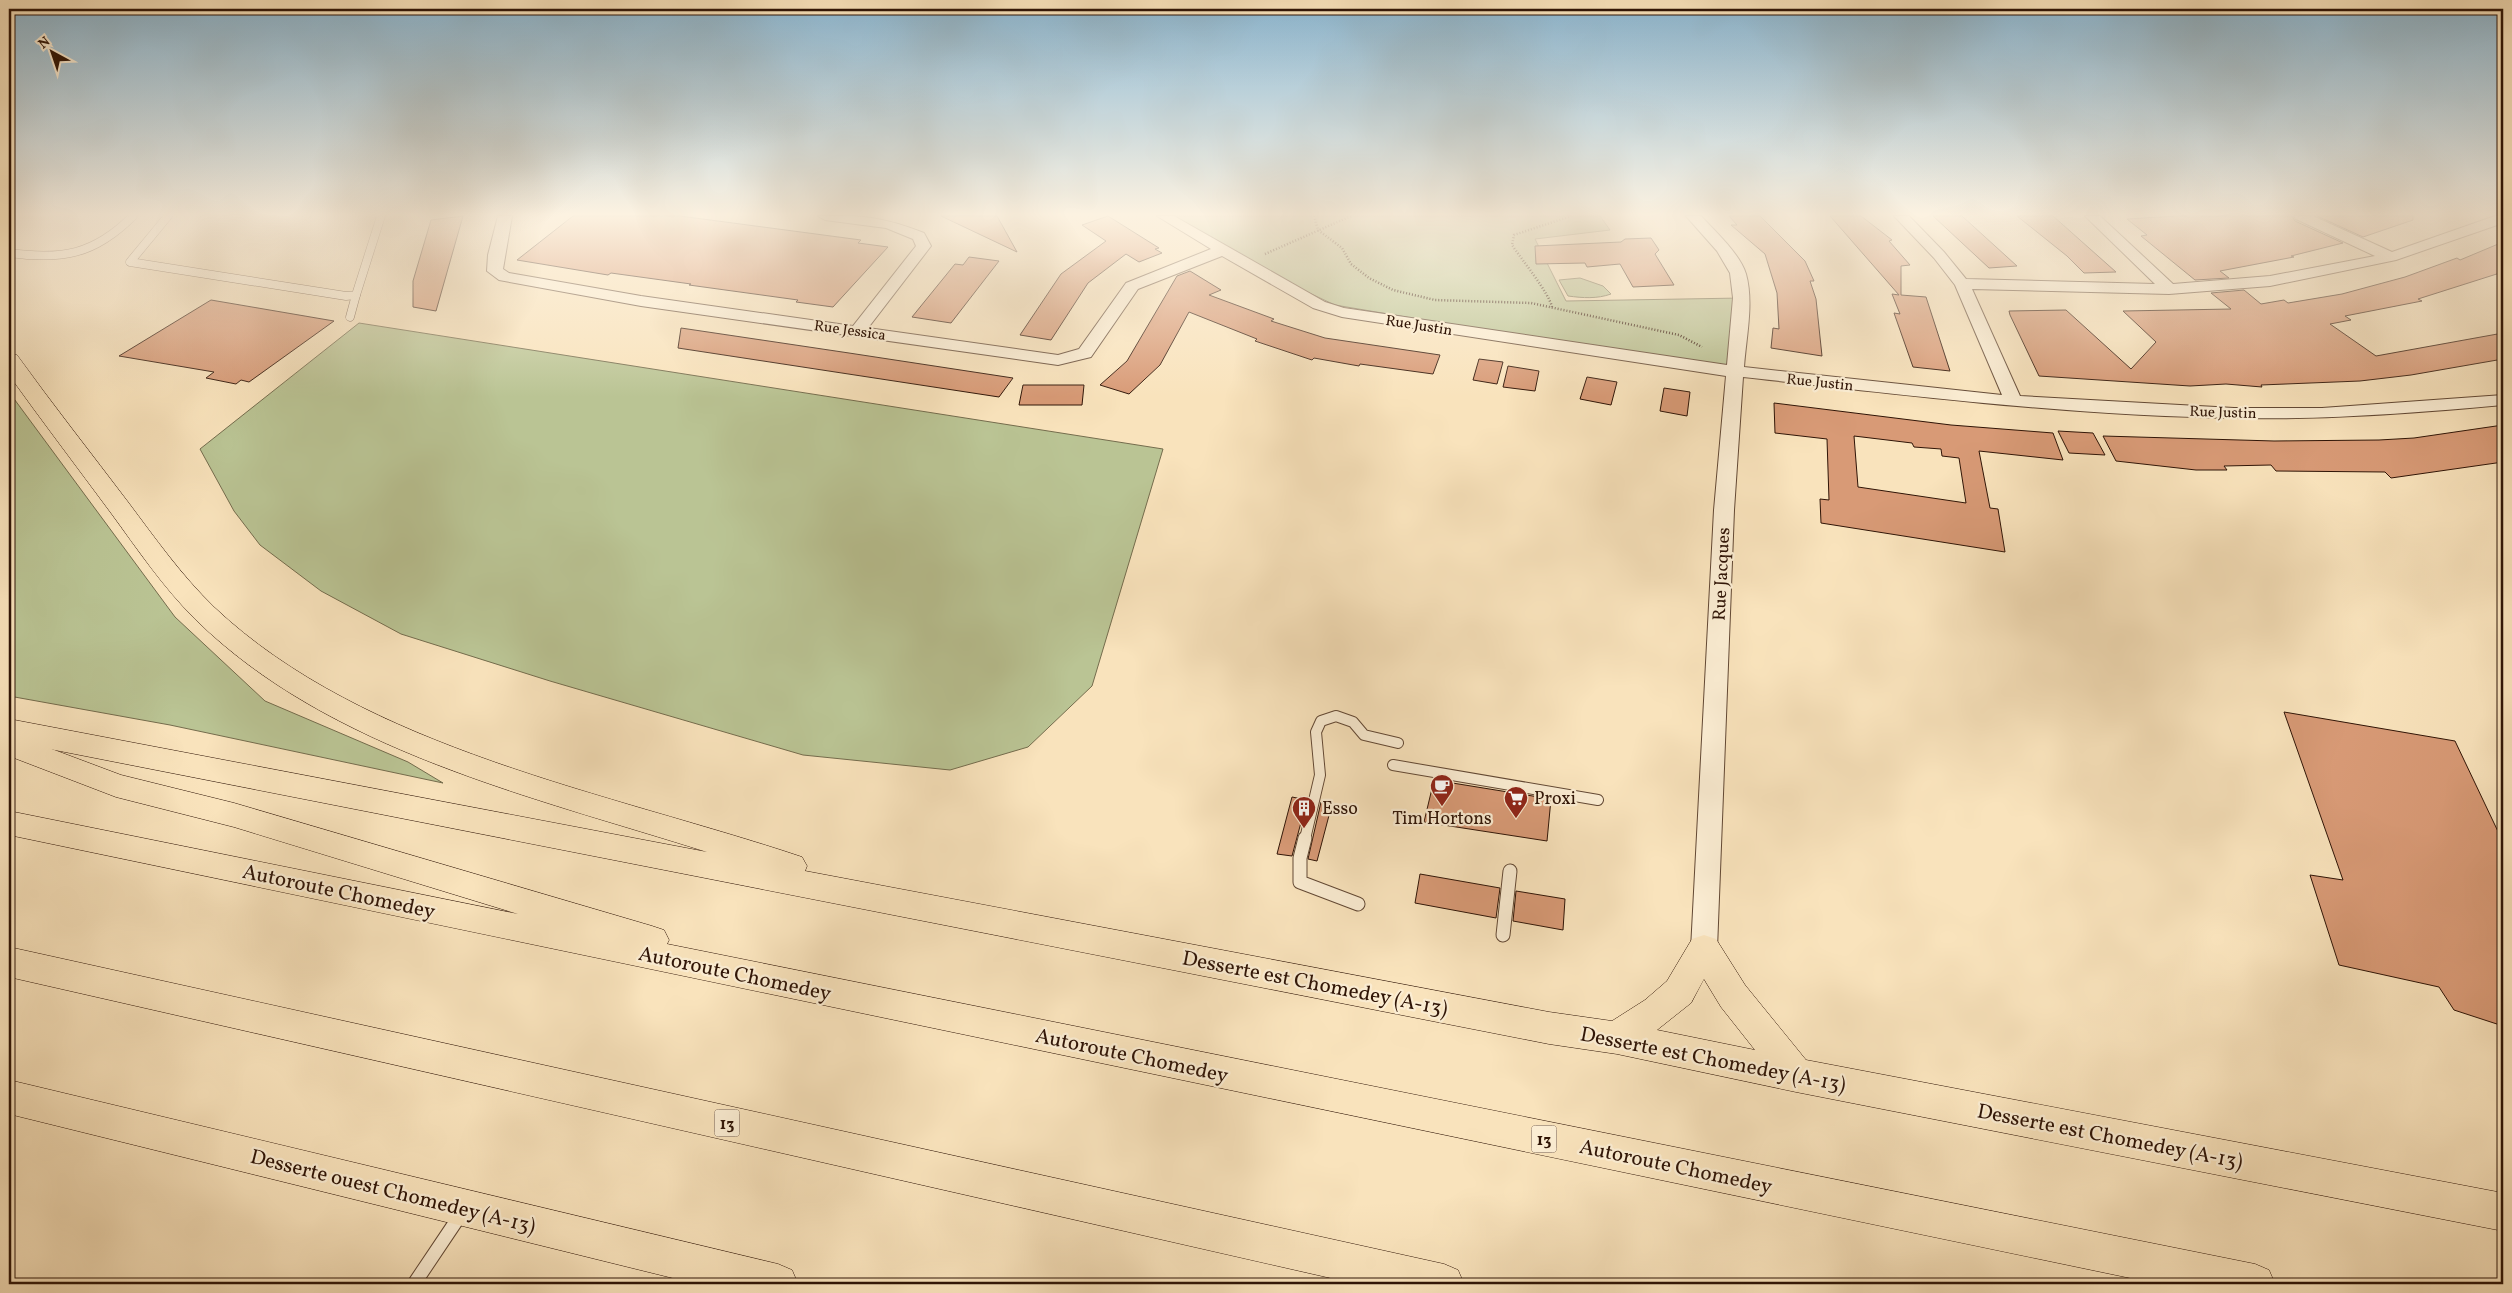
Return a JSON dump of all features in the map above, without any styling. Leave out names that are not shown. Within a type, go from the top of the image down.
[{"type":"main road","points":[[9,360],[153,555],[185,592],[219,626],[271,667],[301,686],[349,713],[398,736],[476,767],[922,906]]},
{"type":"main road","points":[[9,730],[922,906]]},
{"type":"main road","points":[[9,744],[116,785],[234,815],[833,994]]},
{"type":"main road","name":"Autoroute Chomedey","points":[[9,823],[833,994],[2256,1284]]},
{"type":"main road","name":"Desserte est Chomedey (A-13)","points":[[922,906],[1539,1026],[1617,1038],[1796,1075],[2503,1212]]},
{"type":"main road","points":[[1617,1038],[1657,1011],[1679,992],[1704,949],[1733,996],[1796,1075]]},
{"type":"main road","name":"13","points":[[9,962],[1444,1284]]},
{"type":"main road","name":"Desserte ouest Chomedey (A-13)","points":[[9,1097],[778,1284]]},
{"type":"street","name":"Rue Jessica","points":[[503,276],[641,302],[858,330],[1058,360],[1085,353],[1132,286],[1156,276]]},
{"type":"street","points":[[858,330],[900,276]]},
{"type":"street","name":"Rue Justin","points":[[1269,276],[1319,304],[1342,312],[1735,373],[2014,401],[2234,414],[2293,413],[2503,400]]},
{"type":"street","name":"Rue Jacques","points":[[1704,949],[1724,510],[1741,298],[1738,276]]},
{"type":"street","points":[[1956,276],[1962,284],[2014,401]]},
{"type":"street","points":[[2156,276],[2169,289]]},
{"type":"street","points":[[1962,284],[2169,289],[2270,281],[2293,276]]},
{"type":"lane","points":[[219,276],[340,296],[356,295]]},
{"type":"lane","points":[[350,317],[362,276]]},
{"type":"lane","points":[[1358,904],[1300,882],[1300,858],[1320,775],[1316,732],[1321,721],[1336,716],[1353,722],[1364,735],[1398,743]]},
{"type":"lane","points":[[1393,765],[1598,800]]},
{"type":"lane","points":[[1503,935],[1510,871]]},
{"type":"lane","points":[[414,1284],[464,1209]]},
{"type":"path","points":[[1367,276],[1393,290],[1435,300],[1531,303],[1552,307],[1679,335],[1705,350]]},
{"type":"path","points":[[1532,276],[1550,297],[1552,307]]},
{"type":"green space","points":[[1274,276],[1554,276],[1566,301],[1741,298],[1741,374],[1335,305]]},
{"type":"green space","points":[[1580,278],[1603,286],[1611,294],[1590,298],[1568,296],[1559,280]]},
{"type":"green space","points":[[359,323],[1163,449],[1092,686],[1028,747],[950,770],[803,755],[550,681],[401,634],[321,591],[260,545],[234,511],[200,449]]},
{"type":"green space","points":[[9,392],[175,617],[265,701],[408,762],[443,783],[170,725],[9,696]]},
{"type":"building","points":[[414,276],[446,276],[436,311],[413,307]]},
{"type":"building","points":[[635,276],[861,276],[833,307],[796,302],[798,300],[689,285],[691,284]]},
{"type":"building","points":[[945,276],[987,276],[951,323],[912,317]]},
{"type":"building","points":[[1059,276],[1097,276],[1088,283],[1051,340],[1020,335]]},
{"type":"building","points":[[1177,276],[1199,276],[1221,290],[1209,295],[1274,319],[1271,321],[1325,338],[1440,355],[1433,374],[1360,364],[1359,366],[1314,358],[1312,360],[1255,341],[1257,339],[1189,312],[1160,365],[1129,394],[1100,385],[1127,361]]},
{"type":"building","points":[[1627,276],[1669,276],[1674,285],[1633,287]]},
{"type":"building","points":[[1772,276],[1812,276],[1814,281],[1810,281],[1816,299],[1822,356],[1771,348],[1773,328],[1779,329],[1777,293]]},
{"type":"building","points":[[1883,276],[1901,276],[1901,295],[1926,297],[1950,371],[1913,367],[1894,313],[1900,314],[1892,294],[1899,295]]},
{"type":"building","points":[[2191,276],[2227,276],[2229,278],[2195,280]]},
{"type":"building","points":[[2489,276],[2418,299],[2422,301],[2345,316],[2351,320],[2330,324],[2376,356],[2503,333],[2503,359],[2411,375],[2360,381],[2261,385],[2262,387],[2226,384],[2190,386],[2039,376],[2009,311],[2066,310],[2131,369],[2156,342],[2123,311],[2231,309],[2211,293],[2244,290],[2261,304],[2284,300],[2288,303],[2342,294],[2405,277]]},
{"type":"building","points":[[211,300],[334,321],[249,382],[241,380],[236,384],[206,378],[214,372],[119,356]]},
{"type":"building","points":[[681,328],[1013,378],[999,397],[678,348]]},
{"type":"building","points":[[1479,359],[1503,362],[1497,384],[1473,380]]},
{"type":"building","points":[[1508,366],[1539,371],[1535,391],[1503,387]]},
{"type":"building","points":[[1587,377],[1617,382],[1611,405],[1580,399]]},
{"type":"building","points":[[1023,385],[1084,385],[1082,405],[1019,405]]},
{"type":"building","points":[[1664,388],[1690,392],[1687,416],[1660,411]]},
{"type":"building","points":[[1774,403],[1951,425],[2053,433],[2063,460],[1979,451],[1990,508],[1998,509],[2005,552],[1821,523],[1820,499],[1829,500],[1827,439],[1775,433]],"holes":[[[1854,436],[1912,443],[1914,447],[1941,449],[1942,456],[1959,458],[1966,503],[1858,487]]]},
{"type":"building","points":[[2503,425],[2503,462],[2391,478],[2385,472],[2276,471],[2271,465],[2224,466],[2227,470],[2196,470],[2116,461],[2103,436],[2274,441],[2379,440],[2414,438]]},
{"type":"building","points":[[2058,431],[2093,433],[2105,455],[2069,453]]},
{"type":"building","points":[[2284,712],[2455,741],[2503,842],[2503,1026],[2454,1010],[2439,987],[2339,965],[2310,875],[2343,880]]},
{"type":"building","points":[[1434,780],[1551,799],[1547,841],[1424,822]]},
{"type":"building","points":[[1292,797],[1307,800],[1292,856],[1277,854]]},
{"type":"building","points":[[1321,802],[1332,804],[1317,861],[1308,859]]},
{"type":"building","points":[[1420,874],[1500,888],[1496,918],[1415,903]]},
{"type":"building","points":[[1516,891],[1565,899],[1563,930],[1513,921]]},
{"type":"place","name":"Tim Hortons","points":[[1442,807]]},
{"type":"place","name":"Proxi","points":[[1516,819]]},
{"type":"place","name":"Esso","points":[[1304,829]]}]
